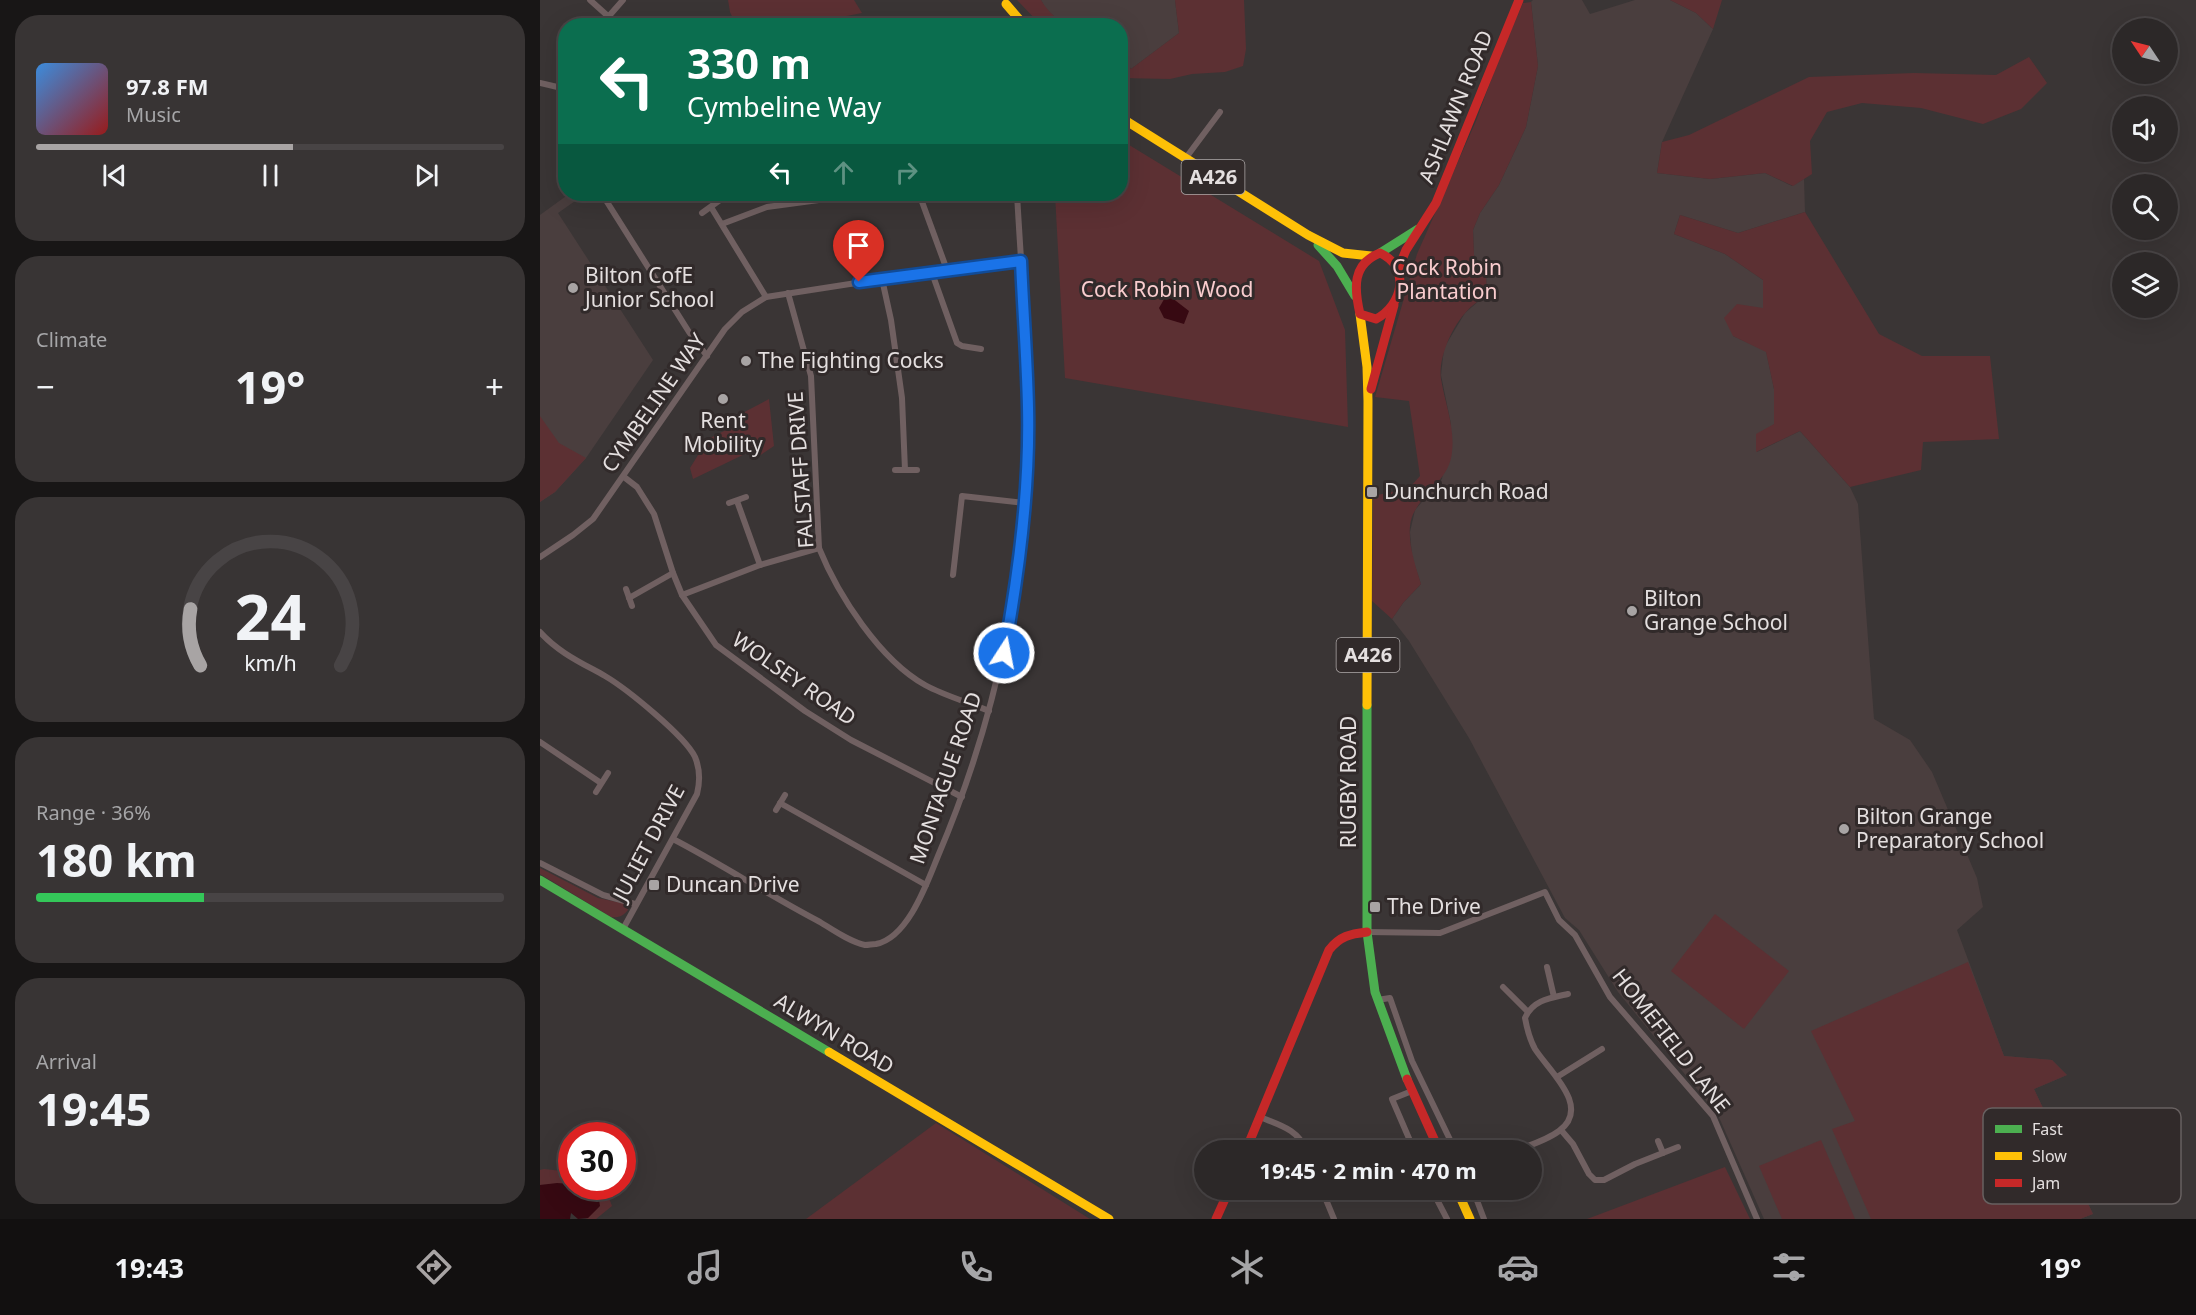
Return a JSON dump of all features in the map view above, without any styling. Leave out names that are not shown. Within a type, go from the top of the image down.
[{"type":"main road","name":"ASHLAWN ROAD","points":[[1399,267],[1404,253],[1430,217],[1519,0]]},
{"type":"main road","points":[[1005,2],[1012,18]]},
{"type":"main road","points":[[1005,2],[1018,18]]},
{"type":"main road","name":"A426","points":[[1128,123],[1308,235],[1343,253],[1375,255]]},
{"type":"main road","name":"ASHLAWN ROAD","points":[[1375,255],[1423,225]]},
{"type":"main road","name":"A426","points":[[1308,235],[1332,258],[1349,284],[1356,300]]},
{"type":"main road","points":[[1368,401],[1394,305],[1401,277],[1399,267],[1390,257],[1375,255],[1363,263],[1356,279],[1356,300],[1360,314],[1376,319],[1388,314],[1394,305]]},
{"type":"main road","name":"A426","points":[[1360,314],[1367,367],[1368,401]]},
{"type":"main road","name":"RUGBY ROAD","points":[[1368,401],[1366,424],[1366,932],[1377,1000],[1412,1091],[1434,1140]]},
{"type":"main road","name":"ALWYN ROAD","points":[[540,880],[1108,1219]]},
{"type":"main road","points":[[1250,1140],[1329,950],[1337,937],[1349,933],[1366,932]]},
{"type":"main road","points":[[1216,1219],[1225,1200]]},
{"type":"main road","points":[[1464,1200],[1470,1219]]},
{"type":"street","points":[[590,0],[609,16],[623,0]]},
{"type":"street","points":[[540,83],[558,87]]},
{"type":"street","points":[[1185,159],[1220,112]]},
{"type":"street","points":[[606,201],[689,333],[707,356]]},
{"type":"street","points":[[702,213],[719,201]]},
{"type":"street","points":[[722,224],[767,207],[811,201]]},
{"type":"street","points":[[922,201],[947,270]]},
{"type":"street","name":"MONTAGUE ROAD","points":[[673,839],[782,902],[866,945],[887,940],[897,933],[926,885],[962,797],[989,711],[1004,653],[1013,602],[1025,502],[1028,409],[1017,201]]},
{"type":"street","points":[[711,207],[766,297]]},
{"type":"street","name":"CYMBELINE WAY","points":[[540,557],[592,519],[624,477],[725,329],[742,312],[766,297],[1021,261]]},
{"type":"street","points":[[932,273],[957,343],[981,349]]},
{"type":"street","points":[[882,279],[891,320],[902,398],[905,470]]},
{"type":"street","name":"FALSTAFF DRIVE","points":[[788,293],[811,376],[819,548],[846,604],[896,663],[923,684],[989,711]]},
{"type":"street","points":[[895,470],[917,470]]},
{"type":"street","name":"WOLSEY ROAD","points":[[624,477],[637,487],[654,514],[682,595],[716,645],[805,711],[851,740],[962,797]]},
{"type":"street","points":[[953,575],[962,496],[1025,502]]},
{"type":"street","points":[[729,503],[746,497]]},
{"type":"street","points":[[737,501],[760,565]]},
{"type":"street","points":[[682,595],[760,565],[819,548]]},
{"type":"street","points":[[629,598],[673,573]]},
{"type":"street","points":[[626,589],[632,606]]},
{"type":"street","name":"JULIET DRIVE","points":[[540,632],[559,650],[623,687],[687,746],[695,758],[700,782],[697,794],[623,929]]},
{"type":"street","points":[[540,742],[601,783]]},
{"type":"street","points":[[596,792],[608,773]]},
{"type":"street","points":[[784,795],[778,807],[926,885]]},
{"type":"street","points":[[540,863],[603,895],[635,904]]},
{"type":"street","name":"HOMEFIELD LANE","points":[[1366,932],[1440,933],[1545,892],[1559,920],[1575,935],[1610,997],[1713,1116],[1757,1219]]},
{"type":"street","points":[[1547,968],[1554,997]]},
{"type":"street","points":[[1503,987],[1528,1012]]},
{"type":"street","points":[[1539,1140],[1561,1130],[1570,1116],[1571,1101],[1557,1077],[1534,1048],[1525,1018],[1533,1005],[1568,994]]},
{"type":"street","points":[[1377,1000],[1390,998],[1412,1061],[1450,1140]]},
{"type":"street","points":[[1557,1077],[1602,1049]]},
{"type":"street","points":[[1410,1140],[1391,1096],[1412,1091]]},
{"type":"street","points":[[1260,1117],[1292,1131],[1301,1140]]},
{"type":"street","points":[[1561,1130],[1573,1144],[1589,1174],[1595,1180],[1604,1180],[1678,1147]]},
{"type":"street","points":[[1658,1141],[1663,1153]]},
{"type":"street","points":[[1326,1200],[1334,1219]]},
{"type":"street","points":[[1437,1200],[1447,1219]]},
{"type":"street","points":[[1477,1200],[1484,1219]]},
{"type":"shaded area","points":[[1041,0],[1175,0],[1179,33],[1131,69],[1128,65],[1128,18],[1056,18],[1045,8]]},
{"type":"shaded area","name":"Bilton Grange School","points":[[1533,0],[1582,0],[1590,14],[1635,0],[1670,0],[1696,13],[1713,29],[1662,142],[1657,173],[1710,179],[1765,173],[1792,186],[1804,179],[1805,212],[1738,233],[1680,215],[1674,234],[1725,254],[1763,280],[1763,308],[1733,336],[1766,351],[1774,389],[1774,424],[1757,452],[1800,431],[1850,487],[1858,504],[1874,719],[1910,740],[1932,772],[1977,878],[1983,907],[1957,930],[2004,1056],[2052,1060],[2067,1075],[2034,1089],[2043,1108],[1983,1108],[1983,1204],[2088,1204],[2093,1214],[2080,1219],[1764,1219],[1718,1115],[1618,992],[1579,930],[1565,918],[1469,738],[1409,641],[1392,619],[1421,584],[1412,557],[1410,532],[1415,510],[1442,479],[1451,424],[1441,375],[1444,348],[1465,313],[1487,294],[1486,276],[1474,255],[1473,230],[1480,213],[1499,185],[1526,127],[1538,66],[1531,2]]},
{"type":"shaded area","name":"Bilton CofE Junior School","points":[[559,201],[575,201],[558,213],[653,360],[586,458],[555,492],[540,502],[540,215]]},
{"type":"shaded area","points":[[1167,294],[1189,311],[1184,324],[1164,318],[1159,308]]},
{"type":"shaded area","points":[[558,1183],[558,1200],[599,1200],[600,1206],[588,1218],[578,1219],[571,1213],[570,1219],[540,1219],[540,1185]]},
{"type":"green space","points":[[728,0],[854,0],[862,13],[837,18],[733,18]]},
{"type":"green space","points":[[1017,0],[1041,0],[1047,9],[1058,18],[1034,18]]},
{"type":"green space","points":[[1175,0],[1244,0],[1246,49],[1243,66],[1225,72],[1192,74],[1170,79],[1128,78],[1128,65],[1131,69],[1179,33]]},
{"type":"green space","points":[[1670,0],[1722,0],[1713,29],[1696,13]]},
{"type":"green space","name":"Cock Robin Plantation","points":[[1531,2],[1538,66],[1526,127],[1499,185],[1480,213],[1473,230],[1474,255],[1486,276],[1487,294],[1461,318],[1451,334],[1444,353],[1441,379],[1452,433],[1452,452],[1443,476],[1421,502],[1412,517],[1411,546],[1421,584],[1392,619],[1372,601],[1373,496],[1409,488],[1420,476],[1409,401],[1375,397],[1417,254],[1476,121],[1501,53],[1523,3]]},
{"type":"green space","points":[[2029,57],[2047,83],[2021,109],[1983,124],[1921,108],[1862,103],[1827,112],[1810,141],[1812,174],[1793,186],[1765,173],[1710,179],[1657,173],[1662,142],[1689,135],[1809,77],[1914,73],[1996,75]]},
{"type":"green space","name":"Cock Robin Wood","points":[[1128,144],[1319,261],[1345,330],[1348,427],[1065,378],[1055,201],[1128,201]]},
{"type":"green space","points":[[1805,212],[1879,334],[1922,356],[1990,356],[1999,439],[1923,442],[1921,470],[1850,487],[1800,431],[1756,452],[1756,434],[1774,424],[1774,389],[1766,352],[1733,336],[1724,318],[1737,304],[1763,308],[1763,280],[1725,254],[1674,234],[1680,215],[1738,233]]},
{"type":"green space","points":[[769,399],[774,446],[759,456],[749,452],[693,479],[690,468],[708,439],[732,427],[733,418]]},
{"type":"green space","points":[[540,416],[559,443],[586,458],[555,492],[540,502]]},
{"type":"green space","points":[[540,868],[598,898],[627,904],[628,910],[621,916],[611,917],[540,874]]},
{"type":"green space","points":[[1715,914],[1789,971],[1744,1029],[1671,971]]},
{"type":"green space","points":[[1968,962],[2004,1056],[2052,1060],[2067,1075],[2034,1089],[2043,1108],[1983,1108],[1983,1204],[2088,1204],[2093,1214],[2080,1219],[1871,1219],[1832,1129],[1855,1121],[1811,1031]]},
{"type":"green space","points":[[936,1123],[1090,1219],[806,1219]]},
{"type":"green space","points":[[1821,1140],[1855,1219],[1782,1219],[1759,1166]]},
{"type":"green space","points":[[1725,1167],[1750,1219],[1587,1219]]},
{"type":"green space","points":[[540,1170],[558,1171],[558,1184],[540,1185]]},
{"type":"green space","points":[[596,1200],[610,1200],[612,1206],[596,1219],[585,1219],[588,1218]]},
{"type":"traffic: fast","points":[[1380,253],[1418,229]]},
{"type":"traffic: fast","points":[[1318,245],[1337,266],[1355,296]]},
{"type":"traffic: fast","points":[[1367,705],[1367,932],[1375,992],[1407,1079]]},
{"type":"traffic: fast","points":[[540,880],[829,1052]]},
{"type":"traffic: slow","points":[[1006,4],[1018,18]]},
{"type":"traffic: slow","points":[[1128,122],[1308,235],[1343,253],[1371,256]]},
{"type":"traffic: slow","points":[[1360,314],[1367,367],[1368,401],[1367,705]]},
{"type":"traffic: slow","points":[[829,1052],[1109,1219]]},
{"type":"traffic: slow","points":[[1461,1200],[1470,1219]]},
{"type":"traffic: jam","points":[[1399,267],[1406,250],[1436,203],[1519,0]]},
{"type":"traffic: jam","points":[[1380,253],[1390,259],[1396,267],[1400,286],[1392,305],[1376,319],[1360,314],[1356,286],[1364,264],[1380,253]]},
{"type":"traffic: jam","points":[[1371,389],[1394,305]]},
{"type":"traffic: jam","points":[[1250,1140],[1329,950],[1346,936],[1367,932]]},
{"type":"traffic: jam","points":[[1407,1079],[1434,1140]]},
{"type":"traffic: jam","points":[[1216,1219],[1225,1200]]},
{"type":"place","name":"Bilton CofE Junior School","points":[[573,288]]},
{"type":"place","name":"The Fighting Cocks","points":[[746,361]]},
{"type":"place","name":"Rent Mobility","points":[[723,399]]},
{"type":"place","name":"Dunchurch Road","points":[[1372,492]]},
{"type":"place","name":"Bilton Grange School","points":[[1632,611]]},
{"type":"place","name":"Bilton Grange Preparatory School","points":[[1844,829]]},
{"type":"place","name":"Duncan Drive","points":[[654,885]]},
{"type":"place","name":"The Drive","points":[[1375,907]]},
{"type":"route","points":[[859,282],[1021,261],[1028,409],[1025,502],[1013,602],[1004,653]]}]
